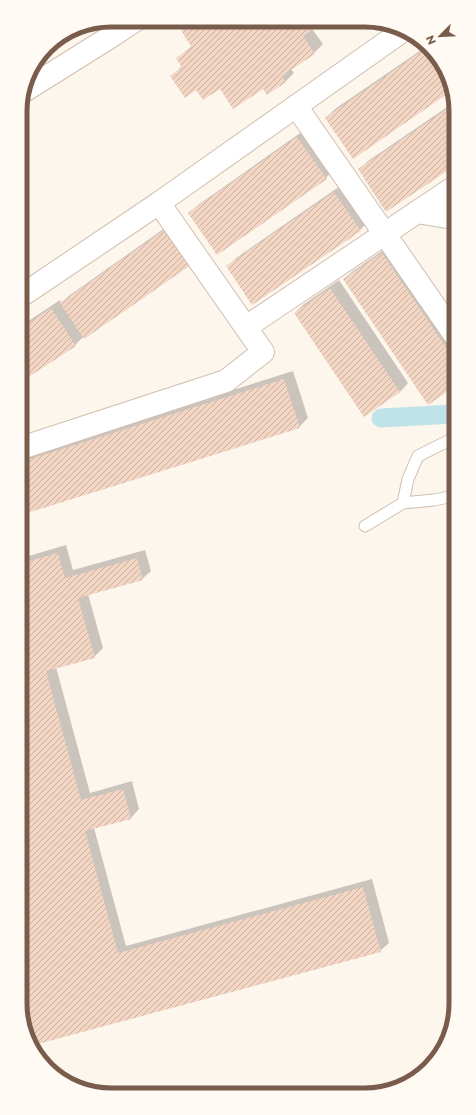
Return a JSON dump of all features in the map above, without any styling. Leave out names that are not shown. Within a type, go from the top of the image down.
[{"type":"street","points":[[31,86],[103,31],[115,27]]},
{"type":"street","points":[[27,292],[159,203],[398,34]]},
{"type":"street","points":[[296,106],[449,327]]},
{"type":"street","points":[[246,327],[449,191]]},
{"type":"street","points":[[27,446],[226,381],[263,352],[159,203]]},
{"type":"street","points":[[417,212],[449,217]]},
{"type":"lane","points":[[403,503],[408,479],[418,456],[449,440]]},
{"type":"lane","points":[[365,526],[403,503],[449,497]]},
{"type":"building","points":[[186,27],[316,27],[303,36],[315,54],[282,76],[286,82],[267,95],[263,89],[233,109],[220,89],[203,100],[196,90],[185,98],[170,76],[182,68],[176,58],[192,48],[181,30]]},
{"type":"building","points":[[420,52],[420,56],[428,56],[438,69],[443,79],[447,94],[353,159],[325,118]]},
{"type":"building","points":[[449,108],[449,170],[386,212],[358,169]]},
{"type":"building","points":[[297,137],[327,179],[217,255],[188,213]]},
{"type":"building","points":[[334,192],[361,231],[252,305],[226,266]]},
{"type":"building","points":[[166,229],[191,265],[84,339],[60,303]]},
{"type":"building","points":[[382,253],[449,352],[449,390],[428,405],[343,279]]},
{"type":"building","points":[[330,288],[400,392],[364,417],[294,313]]},
{"type":"building","points":[[51,308],[76,346],[27,378],[27,324]]},
{"type":"building","points":[[284,379],[300,428],[27,513],[27,460]]},
{"type":"building","points":[[58,553],[65,578],[137,558],[143,580],[78,598],[95,658],[46,671],[81,800],[123,789],[131,819],[85,831],[118,953],[363,887],[381,952],[37,1044],[30,1025],[27,1004],[27,562]]},
{"type":"waterway","points":[[381,418],[449,414]]}]
